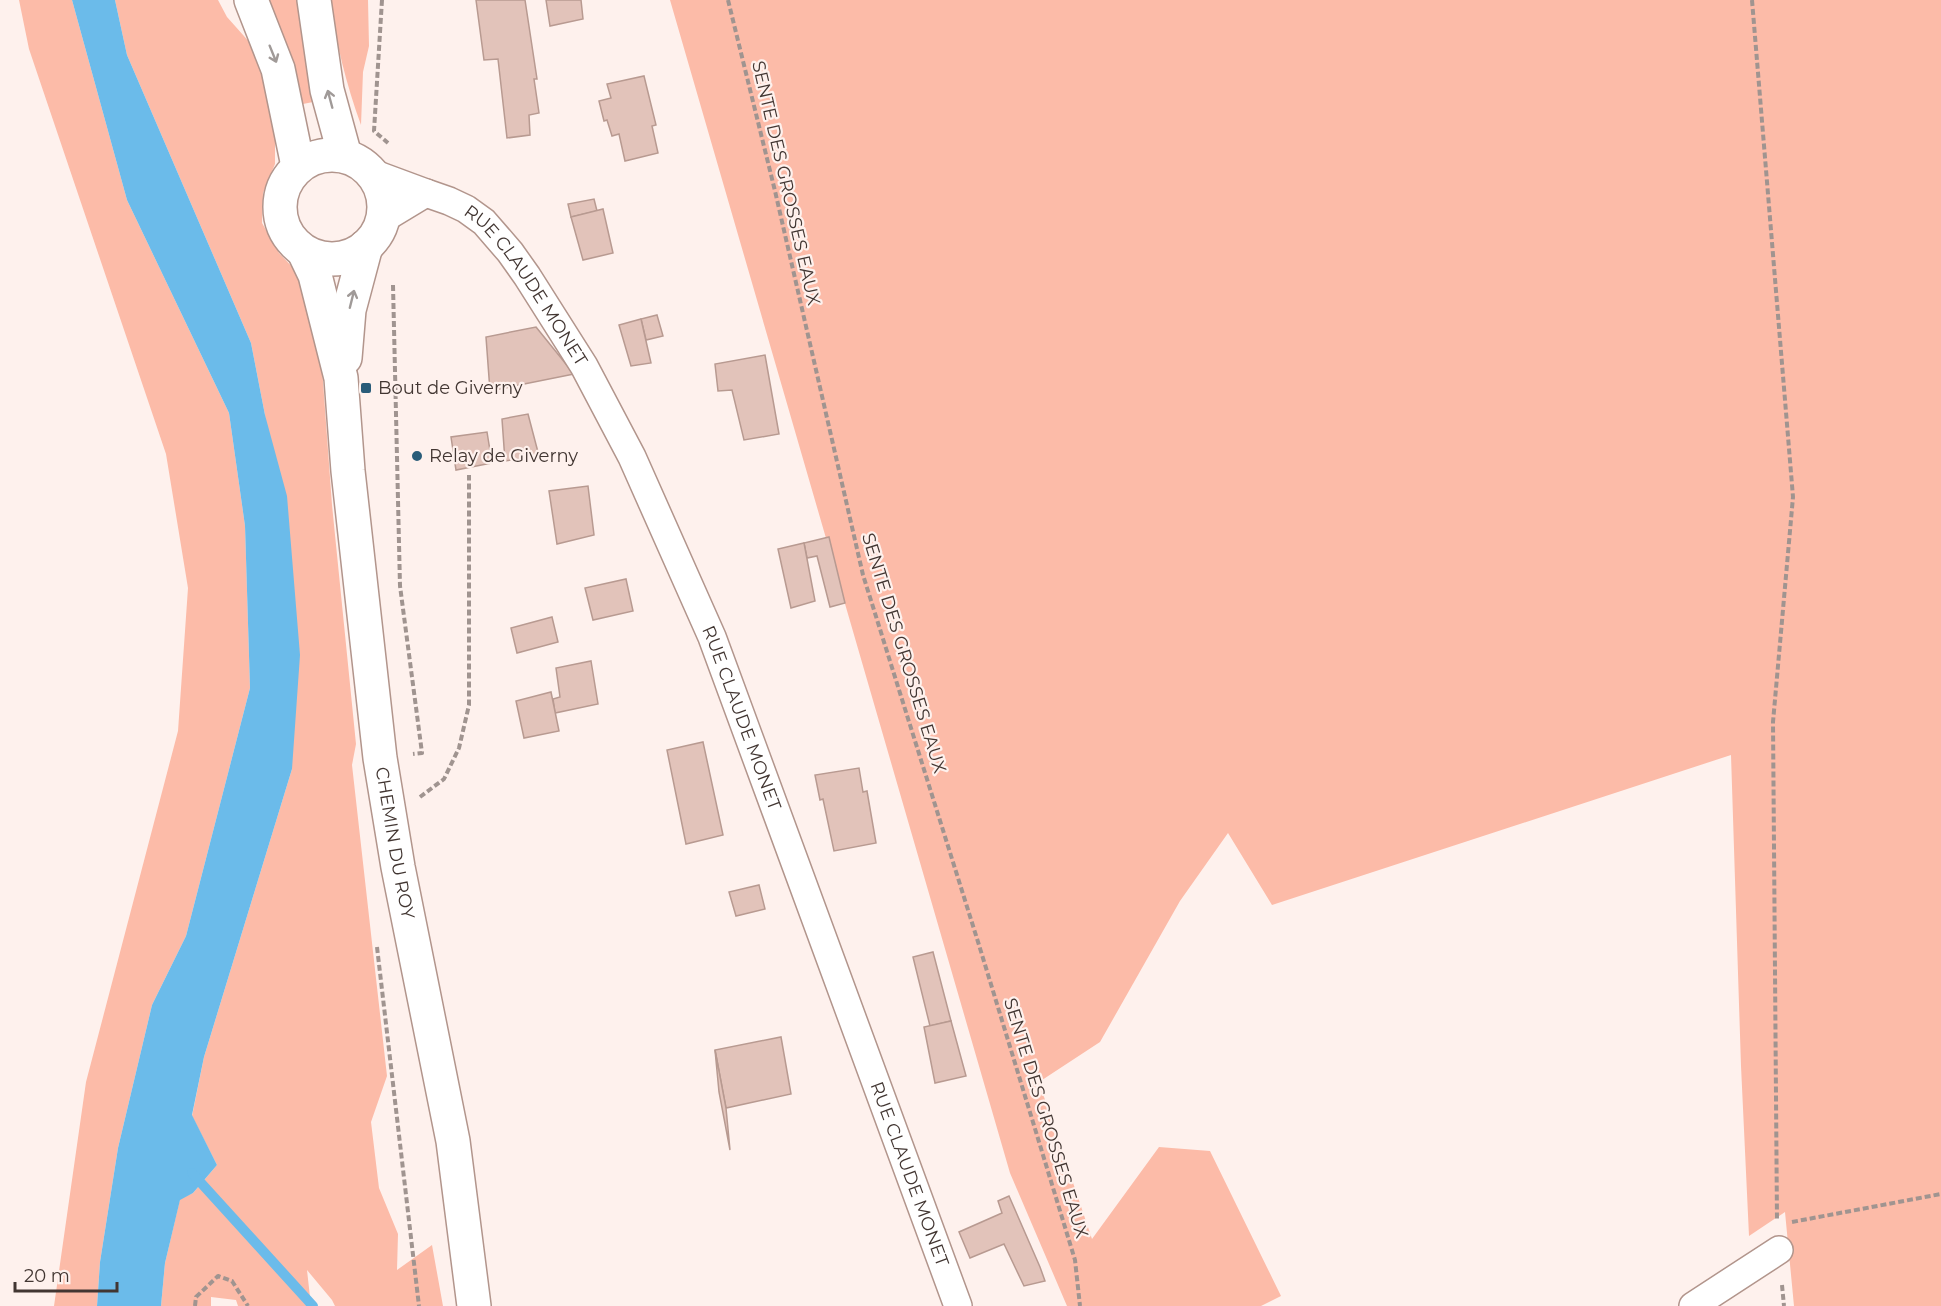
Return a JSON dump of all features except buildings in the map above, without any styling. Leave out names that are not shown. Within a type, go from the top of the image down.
[{"type":"main road","points":[[250,0],[278,69],[298,166]]},
{"type":"main road","points":[[314,0],[327,90],[345,156]]},
{"type":"main road","points":[[328,154],[345,156],[360,163],[372,173],[380,187],[384,203],[382,219],[376,234],[366,246],[352,255],[336,259],[304,252],[291,241],[283,226],[279,210],[280,194],[287,178],[298,166],[313,158],[328,154]]},
{"type":"main road","name":"CHEMIN DU ROY","points":[[341,378],[346,352],[349,310],[366,246]]},
{"type":"main road","name":"CHEMIN DU ROY","points":[[304,252],[315,275],[341,378],[348,471],[380,758],[453,1141],[474,1306]]},
{"type":"street","name":"RUE CLAUDE MONET","points":[[372,173],[449,201],[466,209],[484,222],[527,276],[584,366],[632,457],[712,637],[958,1306]]},
{"type":"street","points":[[382,219],[426,193]]},
{"type":"street","points":[[1693,1306],[1778,1237]]},
{"type":"path","points":[[375,109],[382,0]]},
{"type":"path","name":"SENTE DES GROSSES EAUX","points":[[728,0],[775,191],[863,575],[1071,1249],[1080,1306]]},
{"type":"path","points":[[1752,0],[1794,497],[1773,722],[1778,1237]]},
{"type":"path","points":[[380,758],[422,753],[400,586],[392,274]]},
{"type":"path","points":[[389,810],[420,796],[444,779],[459,748],[469,705],[469,475]]},
{"type":"path","points":[[376,939],[419,1306]]},
{"type":"path","points":[[1788,1223],[1941,1194]]},
{"type":"path","points":[[195,1306],[196,1297],[218,1276],[232,1281],[248,1306]]},
{"type":"shaded area","points":[[19,0],[72,0],[127,200],[229,413],[245,526],[250,688],[186,936],[152,1005],[118,1148],[100,1262],[97,1306],[54,1306],[86,1082],[178,731],[188,588],[166,454],[29,49]]},
{"type":"shaded area","points":[[115,0],[218,0],[227,17],[261,55],[275,126],[275,164],[263,193],[262,223],[279,253],[298,273],[322,368],[332,505],[356,744],[352,765],[387,1076],[371,1122],[379,1188],[398,1234],[397,1270],[432,1245],[443,1306],[335,1306],[307,1270],[311,1306],[238,1306],[236,1300],[211,1297],[211,1306],[161,1306],[165,1263],[180,1199],[193,1193],[217,1165],[192,1116],[204,1057],[292,769],[265,415],[251,343],[127,55]]},
{"type":"shaded area","points":[[269,0],[302,0],[318,101],[303,104],[290,53]]},
{"type":"shaded area","points":[[330,0],[368,0],[369,46],[363,72],[361,125],[342,63]]},
{"type":"shaded area","points":[[670,0],[1941,0],[1941,1306],[1794,1306],[1785,1212],[1749,1236],[1731,755],[1272,905],[1228,833],[1180,901],[1100,1042],[1039,1082],[1092,1239],[1159,1147],[1210,1151],[1281,1296],[1261,1306],[1067,1306],[1010,1173]]},
{"type":"water","points":[[72,0],[115,0],[127,55],[251,343],[265,415],[287,496],[300,655],[292,769],[204,1057],[192,1115],[217,1165],[193,1193],[180,1200],[165,1263],[161,1306],[97,1306],[100,1262],[118,1148],[152,1005],[186,936],[250,688],[245,526],[229,413],[127,200]]},
{"type":"waterway","points":[[192,1173],[313,1306]]},
{"type":"place","name":"Bout de Giverny","points":[[366,388]]},
{"type":"place","name":"Relay de Giverny","points":[[417,456]]}]
